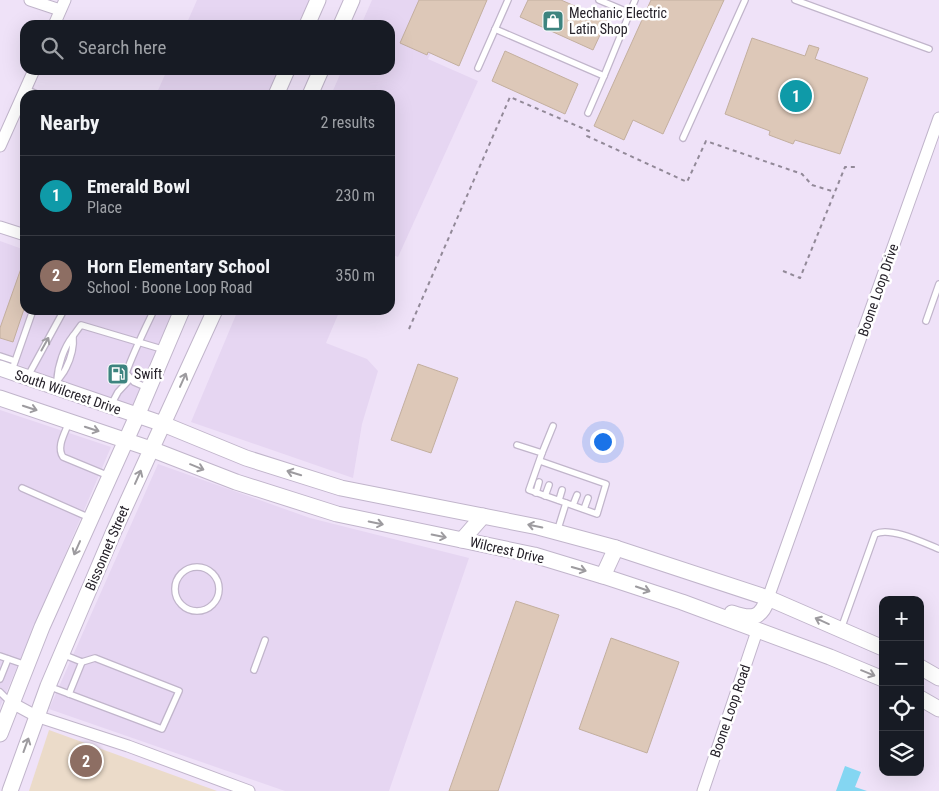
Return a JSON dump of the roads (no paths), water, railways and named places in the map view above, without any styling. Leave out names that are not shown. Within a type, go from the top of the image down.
[{"type":"main road","points":[[309,20],[318,0]]},
{"type":"main road","points":[[343,20],[352,0]]},
{"type":"main road","points":[[278,90],[285,75]]},
{"type":"main road","points":[[312,90],[319,75]]},
{"type":"main road","name":"Bissonnet Street","points":[[0,734],[6,702],[26,665],[180,315]]},
{"type":"main road","name":"Bissonnet Street","points":[[10,791],[48,686],[114,531],[213,315]]},
{"type":"main road","name":"South Wilcrest Drive","points":[[9,367],[27,378],[56,384],[110,407],[137,416]]},
{"type":"main road","name":"South Wilcrest Drive","points":[[0,398],[126,440]]},
{"type":"main road","name":"Wilcrest Drive","points":[[137,416],[163,424],[246,458],[341,488],[538,527],[616,548],[768,598],[879,646]]},
{"type":"main road","name":"Wilcrest Drive","points":[[126,440],[152,448],[236,482],[337,514],[534,555],[603,576],[682,602],[879,677]]},
{"type":"main road","points":[[337,514],[341,488]]},
{"type":"main road","points":[[462,540],[483,516]]},
{"type":"main road","points":[[603,576],[616,548]]},
{"type":"main road","points":[[682,602],[701,604],[746,618],[755,617],[760,613],[765,607],[768,598]]},
{"type":"main road","points":[[924,669],[939,678]]},
{"type":"main road","points":[[924,700],[939,708]]},
{"type":"street","points":[[30,0],[62,5],[56,20]]},
{"type":"street","points":[[25,89],[32,75]]},
{"type":"street","points":[[0,146],[20,100]]},
{"type":"street","name":"Boone Loop Drive","points":[[768,598],[939,118]]},
{"type":"street","points":[[0,227],[20,233]]},
{"type":"street","name":"Boone Loop Road","points":[[703,791],[757,631]]},
{"type":"street","points":[[6,702],[36,716],[128,746],[231,788],[246,790]]},
{"type":"lane","points":[[478,68],[508,0]]},
{"type":"lane","points":[[599,0],[630,13]]},
{"type":"lane","points":[[588,113],[635,0]]},
{"type":"lane","points":[[683,138],[745,0]]},
{"type":"lane","points":[[796,0],[930,49]]},
{"type":"lane","points":[[496,29],[604,76]]},
{"type":"lane","points":[[926,321],[939,284]]},
{"type":"lane","points":[[0,356],[9,367],[31,315]]},
{"type":"lane","points":[[27,378],[61,315]]},
{"type":"lane","points":[[148,388],[130,379],[126,373],[135,348],[140,342],[152,315]]},
{"type":"lane","points":[[56,384],[66,368],[74,344],[73,336],[81,325],[165,350]]},
{"type":"lane","points":[[110,407],[118,392],[130,379]]},
{"type":"lane","points":[[69,421],[60,448],[63,457],[109,476]]},
{"type":"lane","points":[[544,470],[542,453],[553,426]]},
{"type":"lane","points":[[517,445],[542,453]]},
{"type":"lane","points":[[543,462],[554,470],[569,471],[583,480],[594,480],[606,484],[597,514],[529,490],[543,462]]},
{"type":"lane","points":[[567,478],[569,471]]},
{"type":"lane","points":[[592,487],[594,480]]},
{"type":"lane","points":[[536,493],[539,482]]},
{"type":"lane","points":[[545,496],[549,485]]},
{"type":"lane","points":[[22,488],[90,518]]},
{"type":"lane","points":[[559,500],[562,490]]},
{"type":"lane","points":[[573,505],[577,495]]},
{"type":"lane","points":[[584,509],[588,498]]},
{"type":"lane","points":[[557,532],[566,503]]},
{"type":"lane","points":[[841,630],[875,534],[891,532],[939,549]]},
{"type":"lane","points":[[197,566],[211,571],[216,577],[219,590],[214,604],[208,608],[194,611],[181,605],[177,599],[175,584],[183,571],[197,566]]},
{"type":"lane","points":[[254,670],[265,640]]},
{"type":"lane","points":[[48,686],[162,729],[179,691],[95,658],[82,662],[62,654]]},
{"type":"lane","points":[[0,656],[26,665]]},
{"type":"lane","points":[[0,679],[8,659]]},
{"type":"lane","points":[[69,694],[82,662]]},
{"type":"lane","points":[[0,692],[6,702]]},
{"type":"water","points":[[845,766],[861,772],[855,787],[867,791],[836,791]]},
{"type":"place","name":"Mechanic Electric Latin Shop","points":[[553,21]]},
{"type":"place","name":"Emerald Bowl","points":[[796,96]]},
{"type":"place","name":"Swift","points":[[118,374]]},
{"type":"place","name":"Horn Elementary School","points":[[86,761]]}]
